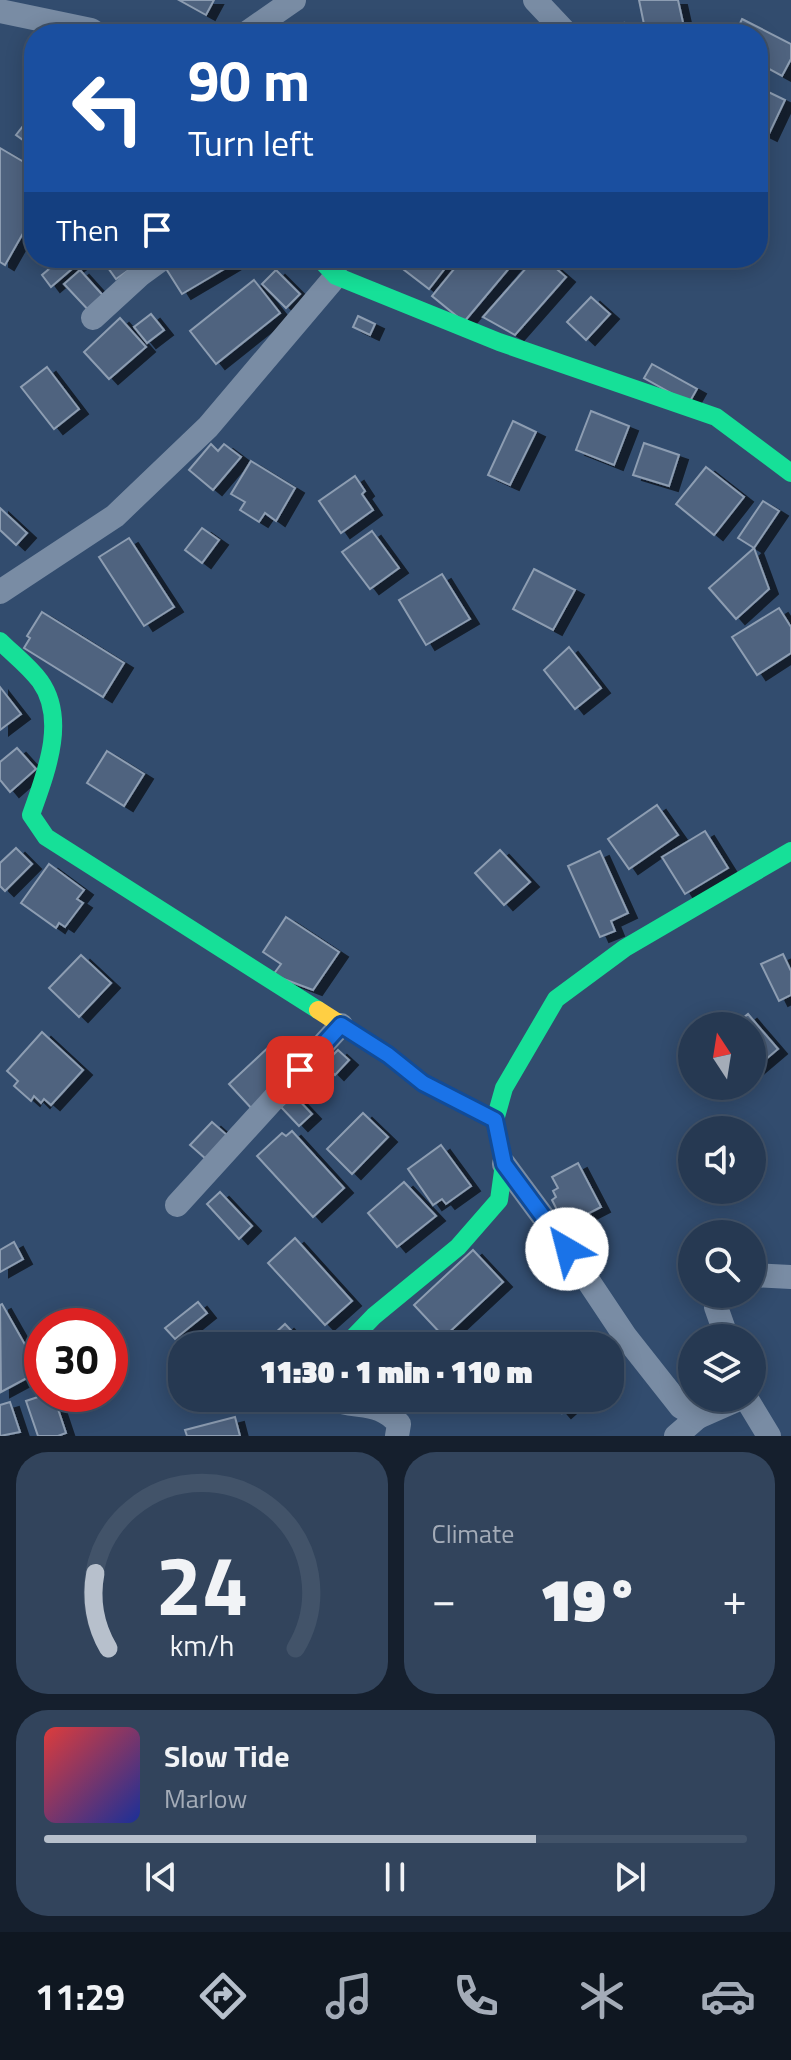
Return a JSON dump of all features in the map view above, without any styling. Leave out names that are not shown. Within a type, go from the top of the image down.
[{"type":"street","points":[[259,24],[294,0]]},
{"type":"street","points":[[535,0],[558,24]]},
{"type":"street","points":[[0,11],[62,24]]},
{"type":"street","points":[[93,318],[149,268]]},
{"type":"street","points":[[328,268],[336,276],[499,342],[716,417],[791,473]]},
{"type":"street","points":[[0,592],[115,516],[208,427],[336,276]]},
{"type":"street","points":[[0,641],[43,684],[55,721],[44,779],[31,815],[46,837],[388,1055],[423,1083],[495,1120]]},
{"type":"street","points":[[359,1332],[458,1247],[499,1200],[504,1164],[495,1120],[504,1088],[556,999],[625,948],[791,851]]},
{"type":"street","points":[[177,1205],[341,1025]]},
{"type":"street","points":[[504,1164],[567,1249],[625,1336],[681,1407],[698,1417]]},
{"type":"street","points":[[766,1276],[791,1277]]},
{"type":"street","points":[[388,1412],[399,1424],[397,1436]]},
{"type":"street","points":[[676,1436],[698,1417],[710,1412]]},
{"type":"street","points":[[753,1412],[769,1436]]},
{"type":"building","points":[[179,0],[214,0],[206,15]]},
{"type":"building","points":[[639,0],[678,0],[683,24],[644,24]]},
{"type":"building","points":[[768,32],[791,44],[791,59],[782,76],[768,68]]},
{"type":"building","points":[[768,92],[785,100],[768,136]]},
{"type":"building","points":[[24,125],[24,141],[16,135]]},
{"type":"building","points":[[0,148],[24,162],[24,232],[5,265],[0,262]]},
{"type":"building","points":[[50,268],[73,268],[51,287],[42,275]]},
{"type":"building","points":[[108,268],[132,268],[116,279]]},
{"type":"building","points":[[166,268],[226,268],[182,294]]},
{"type":"building","points":[[402,268],[445,268],[429,289]]},
{"type":"building","points":[[455,268],[509,268],[464,322],[432,296]]},
{"type":"building","points":[[526,268],[556,268],[566,277],[515,335],[483,317]]},
{"type":"building","points":[[80,270],[108,301],[93,315],[64,284]]},
{"type":"building","points":[[276,270],[300,294],[286,308],[262,284]]},
{"type":"building","points":[[254,280],[280,313],[216,364],[190,331]]},
{"type":"building","points":[[591,297],[610,314],[586,340],[567,322]]},
{"type":"building","points":[[151,314],[164,330],[147,343],[134,327]]},
{"type":"building","points":[[358,316],[375,324],[370,335],[353,327]]},
{"type":"building","points":[[120,318],[146,347],[109,379],[84,352]]},
{"type":"building","points":[[652,364],[697,389],[689,403],[644,378]]},
{"type":"building","points":[[47,367],[79,409],[54,429],[21,387]]},
{"type":"building","points":[[591,411],[629,426],[614,465],[576,450]]},
{"type":"building","points":[[513,421],[536,432],[510,485],[488,475]]},
{"type":"building","points":[[644,443],[679,455],[669,486],[633,475]]},
{"type":"building","points":[[211,444],[218,451],[224,444],[241,457],[213,490],[189,470]]},
{"type":"building","points":[[251,461],[295,488],[276,521],[265,513],[259,522],[240,510],[245,502],[231,494]]},
{"type":"building","points":[[706,467],[744,497],[714,535],[676,504]]},
{"type":"building","points":[[355,476],[373,510],[341,533],[319,501]]},
{"type":"building","points":[[763,501],[779,511],[754,548],[738,538]]},
{"type":"building","points":[[0,508],[27,533],[16,545],[0,530]]},
{"type":"building","points":[[202,528],[219,540],[202,563],[185,550]]},
{"type":"building","points":[[372,531],[399,568],[370,589],[342,552]]},
{"type":"building","points":[[129,538],[174,607],[144,626],[99,557]]},
{"type":"building","points":[[754,548],[769,589],[736,619],[709,588]]},
{"type":"building","points":[[534,569],[575,590],[553,630],[513,609]]},
{"type":"building","points":[[442,574],[470,619],[426,645],[399,600]]},
{"type":"building","points":[[779,608],[791,627],[791,653],[757,675],[732,637]]},
{"type":"building","points":[[42,612],[124,663],[103,697],[24,648],[30,638],[27,636]]},
{"type":"building","points":[[569,647],[601,688],[575,709],[544,670]]},
{"type":"building","points":[[0,687],[21,714],[0,730]]},
{"type":"building","points":[[17,748],[36,769],[10,792],[0,780],[0,762]]},
{"type":"building","points":[[107,751],[144,774],[124,806],[87,783]]},
{"type":"building","points":[[657,805],[678,835],[629,869],[608,839]]},
{"type":"building","points":[[705,831],[728,868],[685,894],[662,857]]},
{"type":"building","points":[[16,848],[32,864],[5,891],[0,886],[0,863]]},
{"type":"building","points":[[500,850],[530,882],[504,905],[475,873]]},
{"type":"building","points":[[600,851],[628,913],[611,921],[615,931],[600,937],[568,866]]},
{"type":"building","points":[[49,864],[84,890],[77,899],[83,903],[65,927],[59,923],[56,928],[21,903]]},
{"type":"building","points":[[286,917],[339,952],[313,990],[273,975],[281,964],[263,952]]},
{"type":"building","points":[[783,954],[791,971],[791,995],[779,1001],[761,964]]},
{"type":"building","points":[[81,955],[111,983],[79,1017],[49,988]]},
{"type":"building","points":[[42,1032],[83,1070],[51,1105],[44,1099],[41,1103],[34,1096],[31,1101],[14,1086],[18,1081],[7,1071]]},
{"type":"building","points":[[766,1035],[778,1049],[766,1059]]},
{"type":"building","points":[[272,1044],[296,1070],[253,1110],[229,1084]]},
{"type":"building","points":[[338,1050],[349,1060],[335,1075],[324,1064]]},
{"type":"building","points":[[294,1095],[312,1114],[299,1126],[281,1107]]},
{"type":"building","points":[[363,1113],[388,1137],[352,1174],[327,1149]]},
{"type":"building","points":[[212,1122],[228,1136],[206,1159],[190,1145]]},
{"type":"building","points":[[292,1131],[344,1188],[313,1217],[257,1156],[282,1133],[286,1136]]},
{"type":"building","points":[[441,1145],[471,1186],[446,1204],[442,1199],[433,1205],[408,1169]]},
{"type":"building","points":[[578,1163],[601,1207],[570,1223],[562,1208],[557,1210],[552,1200],[556,1197],[553,1191],[558,1188],[552,1177]]},
{"type":"building","points":[[404,1182],[436,1216],[397,1247],[368,1213]]},
{"type":"building","points":[[220,1192],[252,1226],[239,1239],[207,1204]]},
{"type":"building","points":[[295,1238],[352,1301],[325,1325],[268,1263]]},
{"type":"building","points":[[14,1242],[23,1259],[0,1272],[0,1250]]},
{"type":"building","points":[[473,1250],[503,1282],[449,1332],[439,1332],[414,1305]]},
{"type":"building","points":[[198,1302],[207,1313],[184,1332],[169,1332],[165,1328]]},
{"type":"building","points":[[0,1305],[24,1343],[24,1380],[1,1392]]},
{"type":"building","points":[[285,1324],[293,1332],[276,1332]]},
{"type":"building","points":[[10,1402],[20,1432],[0,1436],[0,1405]]},
{"type":"building","points":[[30,1412],[59,1412],[66,1433],[38,1436]]},
{"type":"building","points":[[235,1417],[240,1436],[187,1436],[185,1430]]},
{"type":"traffic: fast","points":[[328,268],[336,276],[499,342],[716,417],[791,473]]},
{"type":"traffic: fast","points":[[0,641],[40,681],[52,713],[51,748],[31,815],[46,837],[318,1010]]},
{"type":"traffic: fast","points":[[359,1332],[458,1247],[499,1200],[504,1164],[495,1120],[504,1088],[556,999],[625,948],[791,851]]},
{"type":"traffic: slow","points":[[318,1010],[388,1055],[423,1083],[495,1120]]},
{"type":"route","points":[[300,1070],[341,1025],[388,1055],[423,1083],[495,1120],[504,1164],[567,1249]]}]
